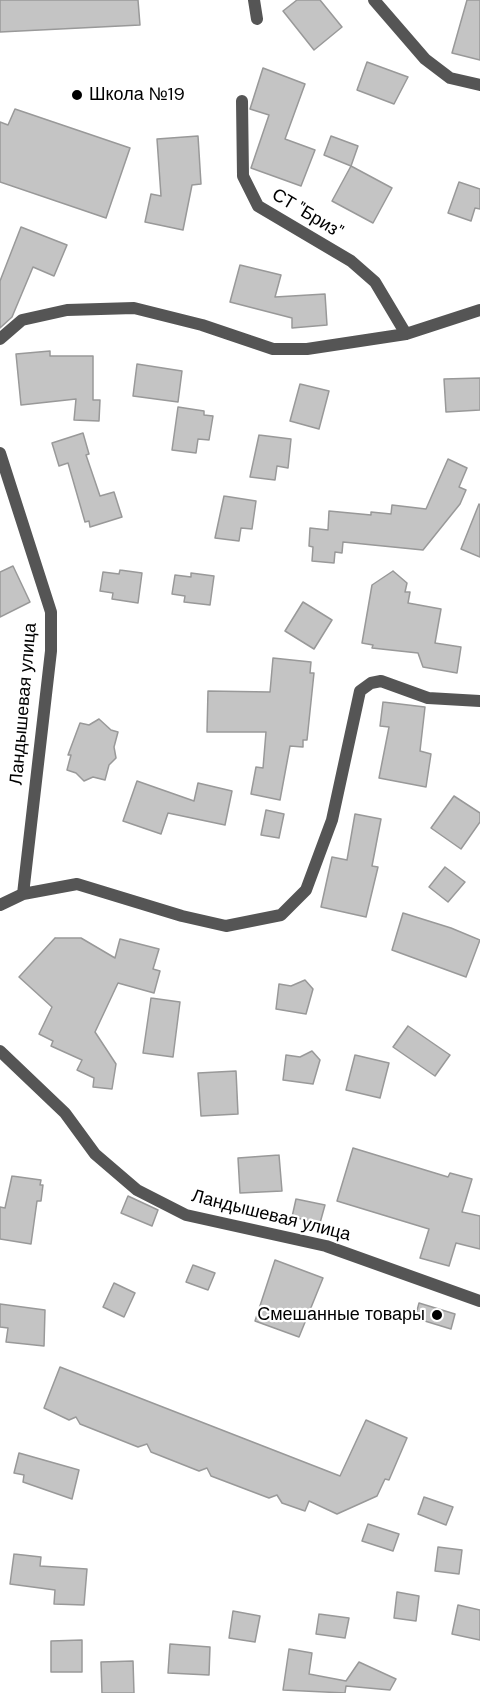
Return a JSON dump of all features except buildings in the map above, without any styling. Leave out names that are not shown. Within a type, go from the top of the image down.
[{"type":"street","points":[[254,0],[257,20]]},
{"type":"street","points":[[374,0],[425,59],[450,78],[480,85]]},
{"type":"street","name":"СТ \"Бриз\"","points":[[242,101],[243,176],[258,206],[351,261],[375,282],[406,334]]},
{"type":"street","points":[[0,339],[21,320],[67,310],[134,308],[202,325],[273,349],[307,349],[406,334],[480,310]]},
{"type":"street","name":"Ландышевая улица","points":[[0,453],[51,612],[51,651],[22,894]]},
{"type":"street","points":[[0,905],[22,894],[77,884],[182,916],[226,926],[281,915],[306,890],[332,820],[360,691],[371,683],[381,681],[428,698],[480,701]]},
{"type":"street","name":"Ландышевая улица","points":[[0,1051],[65,1113],[95,1154],[137,1190],[186,1215],[326,1246],[480,1301]]},
{"type":"place","name":"Школа №19","points":[[77,95]]},
{"type":"place","name":"Смешанные товары","points":[[437,1315]]}]
